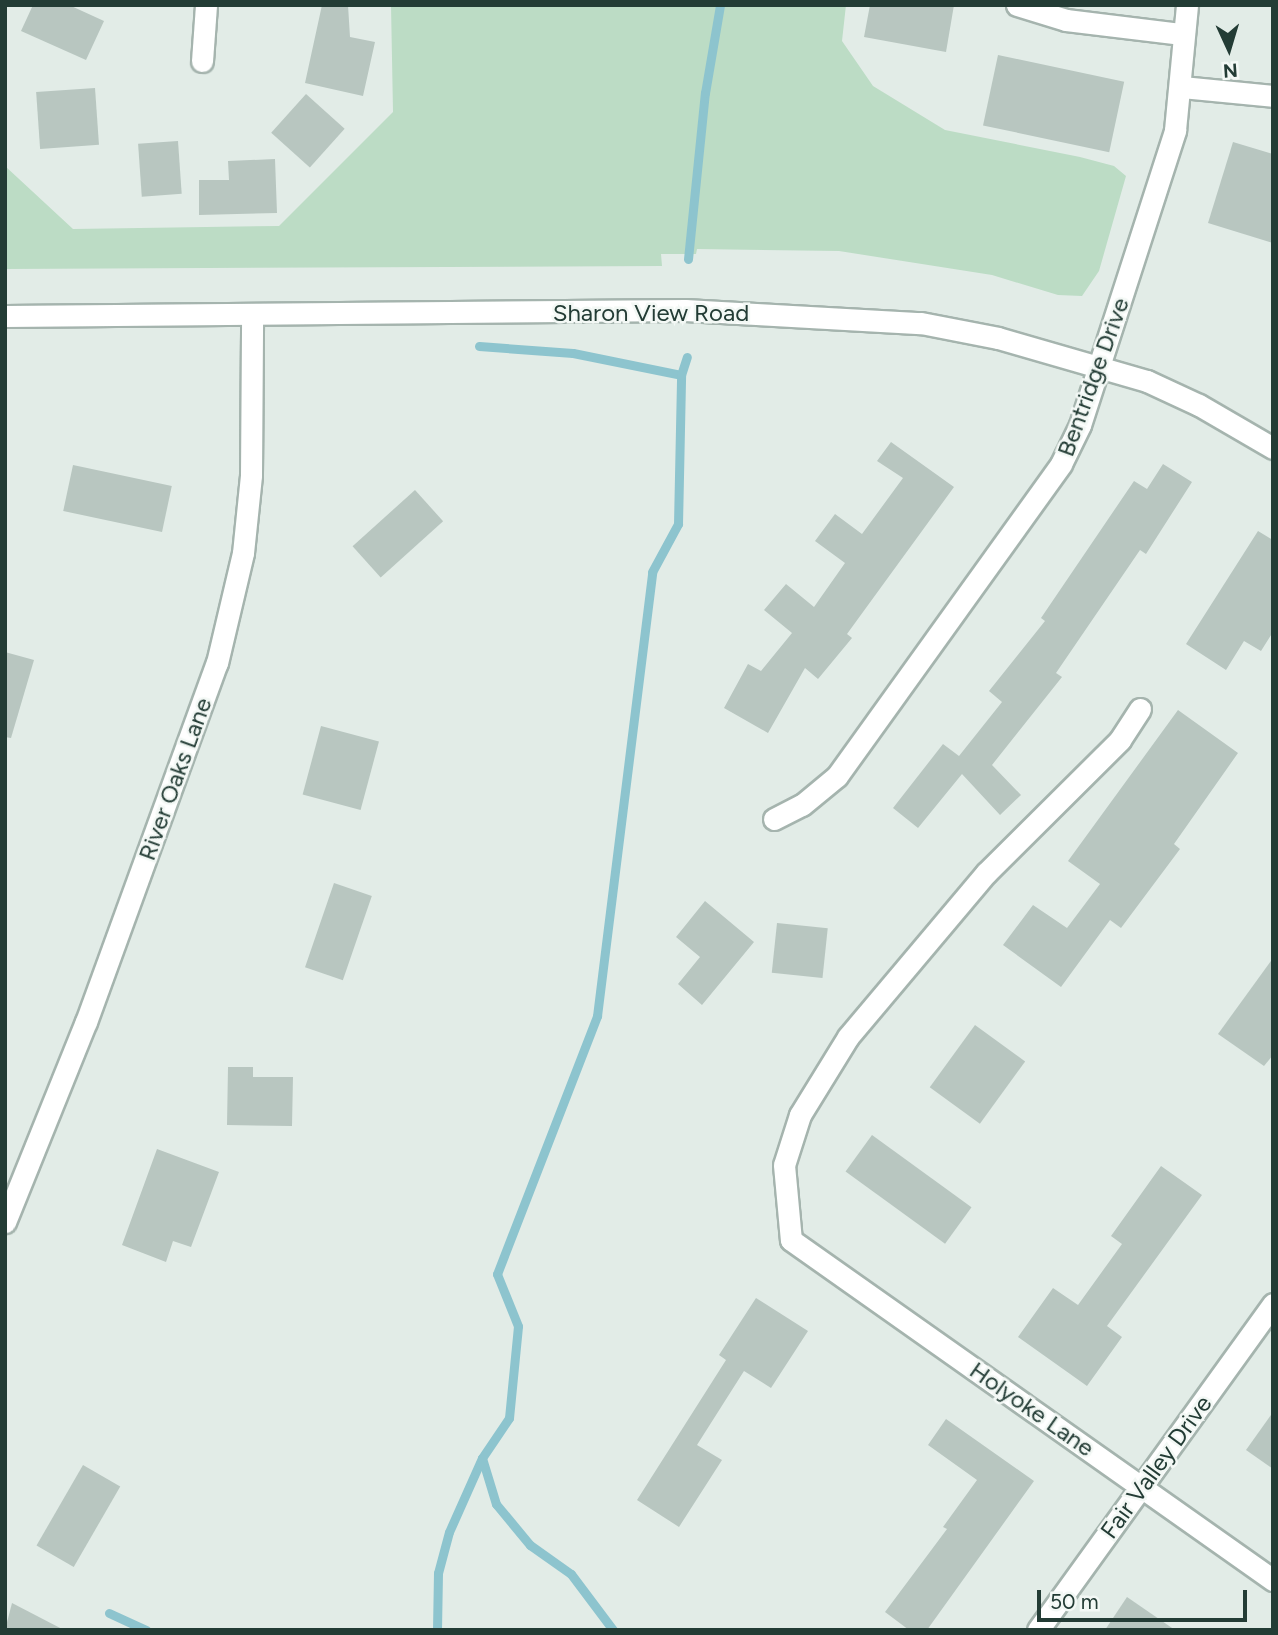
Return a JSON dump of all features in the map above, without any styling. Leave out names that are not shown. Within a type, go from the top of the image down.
[{"type":"street","points":[[202,61],[206,5]]},
{"type":"street","points":[[1017,5],[1066,20],[1182,34]]},
{"type":"street","name":"Bentridge Drive","points":[[774,819],[802,805],[837,776],[1061,464],[1101,365],[1175,130],[1182,88],[1182,34],[1186,5]]},
{"type":"street","points":[[1182,88],[1273,96]]},
{"type":"street","name":"Sharon View Road","points":[[5,316],[252,316],[685,310],[843,316],[921,323],[1101,365],[1199,405],[1273,448]]},
{"type":"street","name":"River Oaks Lane","points":[[5,1222],[86,1021],[217,663],[243,553],[250,488],[252,316]]},
{"type":"street","name":"Holyoke Lane","points":[[1140,709],[1120,740],[986,873],[848,1037],[800,1115],[784,1165],[791,1240],[1273,1580]]},
{"type":"street","name":"Fair Valley Drive","points":[[1038,1630],[1273,1304]]},
{"type":"green space","points":[[391,5],[846,5],[842,41],[873,86],[945,130],[1080,157],[1114,166],[1126,176],[1099,271],[1082,296],[1058,295],[992,275],[839,251],[697,249],[696,254],[661,254],[662,266],[5,269],[5,166],[73,229],[279,226],[393,112]]},
{"type":"building","points":[[33,5],[69,5],[104,21],[86,60],[21,31]]},
{"type":"building","points":[[322,5],[348,5],[350,37],[375,42],[363,96],[305,83]]},
{"type":"building","points":[[870,5],[954,5],[946,52],[864,37]]},
{"type":"building","points":[[998,55],[1124,82],[1109,152],[983,125]]},
{"type":"building","points":[[95,88],[99,145],[40,149],[36,92]]},
{"type":"building","points":[[306,94],[345,129],[310,167],[271,133]]},
{"type":"building","points":[[178,141],[182,194],[142,197],[138,144]]},
{"type":"building","points":[[1233,142],[1273,154],[1273,243],[1208,223]]},
{"type":"building","points":[[275,159],[277,213],[199,215],[199,180],[229,180],[228,161]]},
{"type":"building","points":[[891,442],[954,487],[847,634],[852,638],[818,679],[805,668],[768,733],[724,708],[748,664],[761,671],[792,633],[764,610],[786,584],[814,607],[845,563],[815,541],[835,514],[862,534],[903,478],[877,461]]},
{"type":"building","points":[[1163,464],[1192,482],[1146,554],[1140,550],[1056,673],[1062,677],[992,765],[1021,795],[1000,815],[962,774],[918,828],[893,808],[943,744],[959,756],[1002,702],[989,691],[1045,621],[1041,618],[1134,481],[1147,489]]},
{"type":"building","points":[[73,465],[172,486],[162,532],[63,511]]},
{"type":"building","points":[[415,490],[443,521],[381,577],[353,546]]},
{"type":"building","points":[[1258,531],[1273,540],[1273,632],[1261,651],[1244,641],[1226,670],[1186,644]]},
{"type":"building","points":[[5,652],[34,660],[11,738],[5,737]]},
{"type":"building","points":[[1178,710],[1238,753],[1174,844],[1180,849],[1121,928],[1110,920],[1061,987],[1003,945],[1033,905],[1067,928],[1100,884],[1068,861]]},
{"type":"building","points":[[321,726],[379,742],[361,810],[303,795]]},
{"type":"building","points":[[334,883],[372,896],[343,980],[305,967]]},
{"type":"building","points":[[705,901],[754,942],[702,1005],[678,984],[700,957],[676,937]]},
{"type":"building","points":[[777,923],[828,928],[822,978],[772,973]]},
{"type":"building","points":[[1273,958],[1273,1055],[1264,1066],[1218,1034]]},
{"type":"building","points":[[975,1025],[1025,1061],[980,1124],[930,1087]]},
{"type":"building","points":[[228,1067],[253,1067],[253,1077],[293,1077],[292,1126],[227,1125]]},
{"type":"building","points":[[872,1135],[972,1207],[945,1244],[846,1171]]},
{"type":"building","points":[[157,1149],[219,1172],[191,1247],[173,1241],[166,1262],[122,1245]]},
{"type":"building","points":[[1161,1166],[1202,1195],[1107,1326],[1122,1337],[1087,1386],[1018,1337],[1053,1288],[1078,1305],[1122,1244],[1111,1236]]},
{"type":"building","points":[[756,1298],[808,1331],[771,1388],[744,1371],[697,1445],[722,1460],[679,1527],[637,1500],[726,1360],[719,1355]]},
{"type":"building","points":[[1273,1412],[1273,1469],[1246,1450]]},
{"type":"building","points":[[946,1419],[1034,1481],[927,1630],[909,1630],[885,1612],[947,1529],[943,1527],[977,1480],[928,1445]]},
{"type":"building","points":[[83,1465],[120,1486],[74,1567],[36,1546]]},
{"type":"building","points":[[1127,1597],[1175,1630],[1105,1630]]},
{"type":"building","points":[[12,1603],[64,1630],[5,1630]]},
{"type":"waterway","points":[[688,259],[705,93],[720,5]]},
{"type":"waterway","points":[[479,346],[573,353],[681,375]]},
{"type":"waterway","points":[[437,1630],[438,1573],[449,1532],[482,1458],[509,1418],[518,1326],[497,1274],[597,1016],[652,572],[678,524],[681,375],[687,357]]},
{"type":"waterway","points":[[482,1458],[496,1504],[530,1545],[571,1574],[613,1630]]},
{"type":"waterway","points":[[109,1613],[146,1630]]}]
